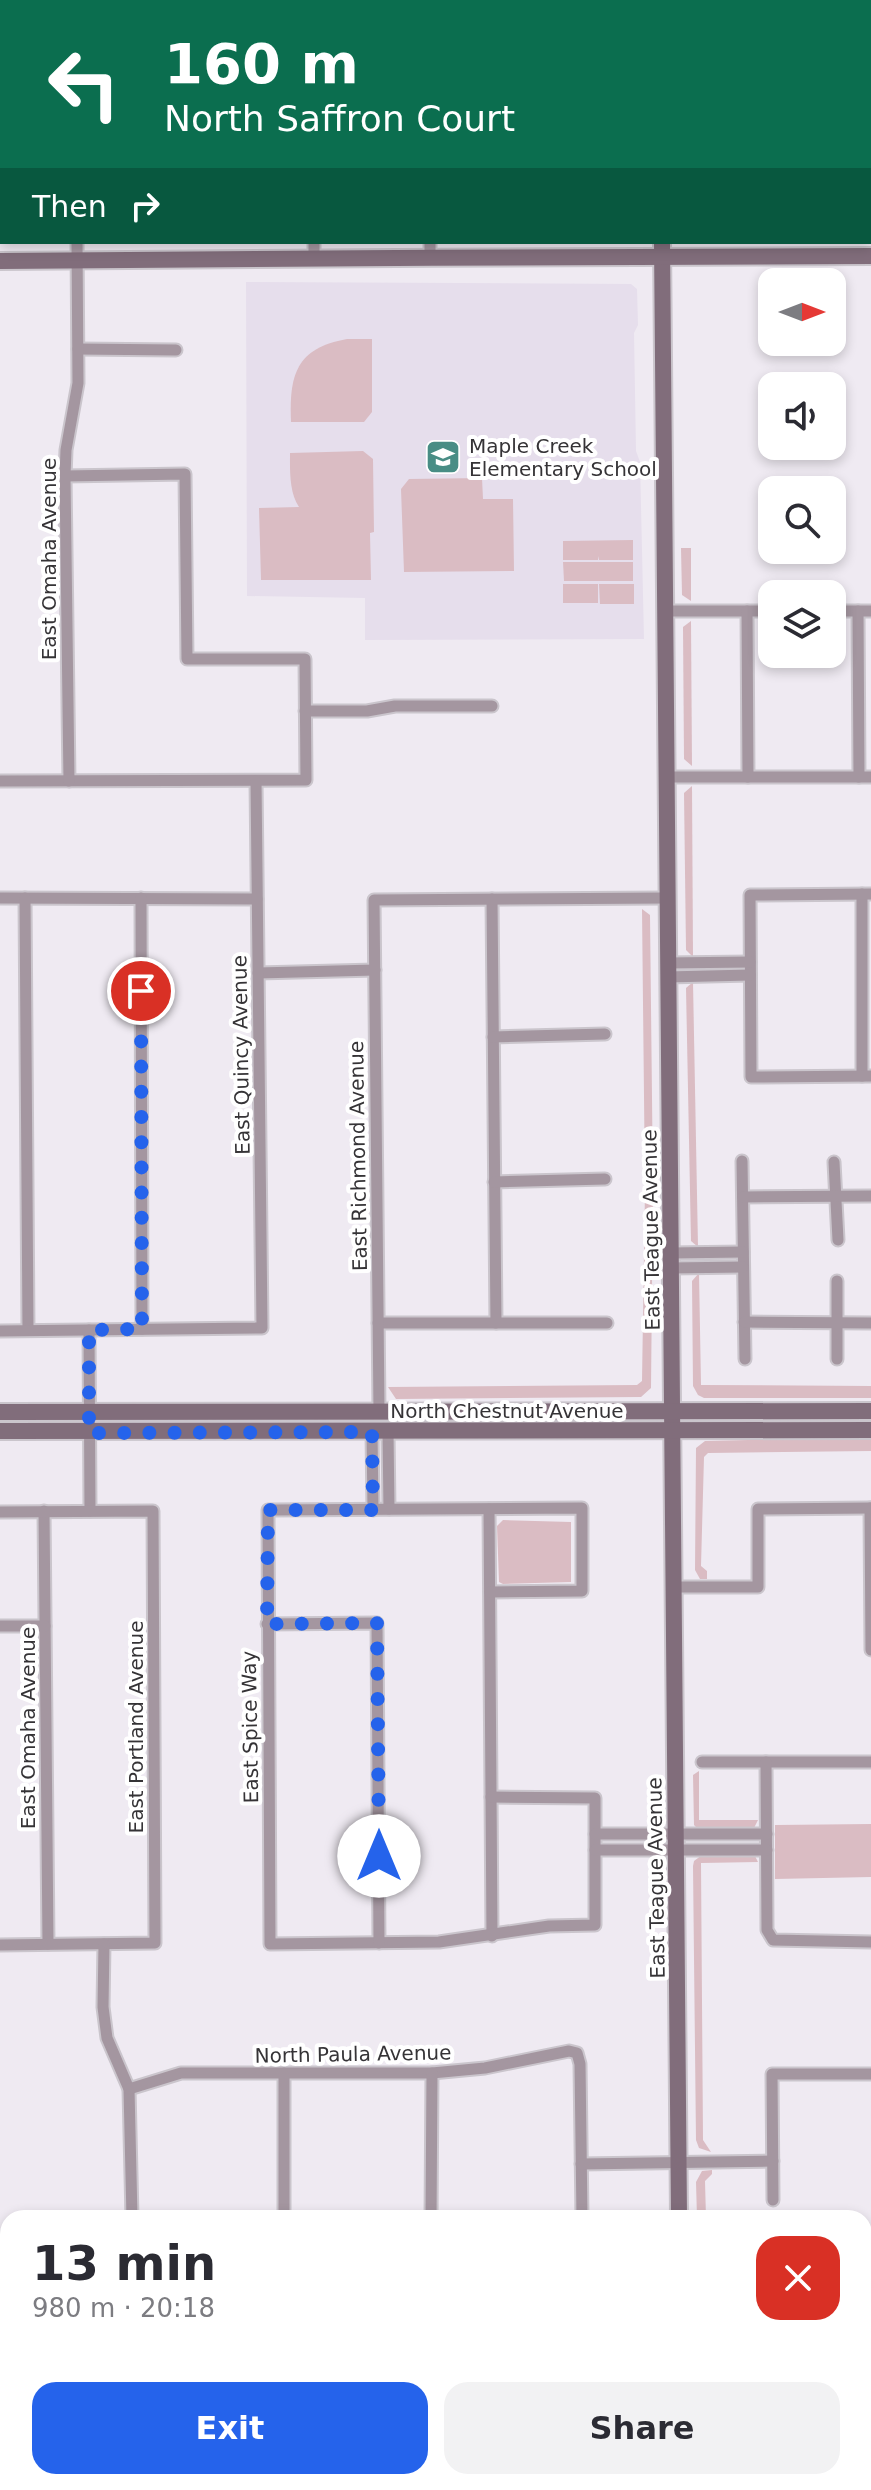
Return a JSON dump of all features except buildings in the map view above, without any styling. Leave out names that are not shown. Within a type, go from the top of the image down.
[{"type":"street","name":"East Omaha Avenue","points":[[69,781],[65,476],[66,450],[78,383],[77,244]]},
{"type":"street","points":[[314,244],[314,260]]},
{"type":"street","points":[[430,244],[430,259]]},
{"type":"street","points":[[0,261],[430,259],[662,249],[871,256]]},
{"type":"street","name":"East Teague Avenue","points":[[662,249],[679,2210]]},
{"type":"street","points":[[78,349],[176,350]]},
{"type":"street","points":[[0,781],[306,780],[305,659],[187,659],[185,474],[65,476]]},
{"type":"street","points":[[665,611],[758,611]]},
{"type":"street","points":[[747,611],[748,777]]},
{"type":"street","points":[[846,611],[871,611]]},
{"type":"street","points":[[666,777],[865,777],[858,611]]},
{"type":"street","points":[[305,711],[367,711],[395,706],[492,706]]},
{"type":"street","name":"East Quincy Avenue","points":[[142,1329],[262,1328],[256,781]]},
{"type":"street","points":[[867,894],[867,1076],[751,1077],[750,895],[867,894]]},
{"type":"street","points":[[0,898],[257,899]]},
{"type":"street","points":[[25,898],[28,1330]]},
{"type":"street","points":[[0,1331],[142,1329],[141,898]]},
{"type":"street","points":[[496,1323],[492,899],[666,898]]},
{"type":"street","name":"East Richmond Avenue","points":[[379,1411],[374,900],[492,899]]},
{"type":"street","points":[[667,970],[750,962]]},
{"type":"street","points":[[258,973],[375,970]]},
{"type":"street","points":[[667,970],[750,975]]},
{"type":"street","points":[[493,1037],[605,1034]]},
{"type":"street","points":[[742,1161],[745,1359]]},
{"type":"street","points":[[834,1162],[838,1240]]},
{"type":"street","points":[[494,1182],[605,1179]]},
{"type":"street","points":[[743,1197],[871,1196]]},
{"type":"street","points":[[714,1252],[714,1268]]},
{"type":"street","points":[[671,1261],[714,1252],[743,1252]]},
{"type":"street","points":[[671,1261],[714,1268],[743,1267]]},
{"type":"street","points":[[837,1281],[837,1359]]},
{"type":"street","points":[[744,1322],[871,1323]]},
{"type":"street","points":[[378,1323],[607,1323]]},
{"type":"street","points":[[0,1512],[90,1511],[89,1330]]},
{"type":"street","points":[[232,1432],[294,1421],[372,1421],[379,1411]]},
{"type":"street","name":"North Chestnut Avenue","points":[[0,1412],[871,1411]]},
{"type":"street","name":"North Chestnut Avenue","points":[[0,1431],[871,1430]]},
{"type":"street","points":[[380,1432],[372,1464],[373,1510],[582,1508],[582,1591],[490,1592]]},
{"type":"street","points":[[380,1432],[388,1464],[389,1509]]},
{"type":"street","points":[[372,1464],[388,1464]]},
{"type":"street","points":[[674,1587],[758,1587],[758,1509],[870,1508],[871,1650]]},
{"type":"street","points":[[489,1509],[492,1936]]},
{"type":"street","name":"East Spice Way","points":[[373,1510],[268,1510],[270,1944],[379,1943]]},
{"type":"street","name":"East Omaha Avenue","points":[[44,1511],[48,1944]]},
{"type":"street","name":"East Portland Avenue","points":[[90,1511],[153,1511],[155,1943],[104,1944]]},
{"type":"street","points":[[267,1624],[377,1623],[379,1943],[439,1942],[549,1926],[595,1925],[595,1798],[491,1797]]},
{"type":"street","points":[[0,1626],[45,1626]]},
{"type":"street","points":[[702,1762],[871,1762]]},
{"type":"street","points":[[766,1762],[767,1930],[773,1940],[871,1942]]},
{"type":"street","points":[[595,1834],[637,1834],[724,1850],[767,1850]]},
{"type":"street","points":[[637,1834],[637,1850]]},
{"type":"street","points":[[724,1834],[724,1850]]},
{"type":"street","points":[[595,1850],[637,1850],[724,1834],[767,1834]]},
{"type":"street","points":[[0,1945],[104,1944],[103,2007],[107,2038],[129,2089],[132,2210]]},
{"type":"street","name":"North Paula Avenue","points":[[129,2089],[181,2073],[432,2073],[485,2068],[569,2051],[577,2053],[580,2064],[581,2164]]},
{"type":"street","points":[[284,2073],[284,2210]]},
{"type":"street","points":[[431,2210],[432,2073]]},
{"type":"street","points":[[773,2200],[772,2074],[871,2074]]},
{"type":"street","points":[[582,2210],[581,2164],[773,2161]]},
{"type":"shaded area","name":"Maple Creek Elementary School","points":[[246,282],[631,284],[637,289],[638,325],[634,333],[636,451],[640,462],[644,639],[365,640],[365,598],[247,596]]},
{"type":"shaded area","points":[[347,339],[372,339],[372,412],[364,422],[291,422],[292,390],[299,366],[316,349]]},
{"type":"shaded area","points":[[363,451],[373,459],[371,580],[261,580],[259,508],[299,507],[292,488],[290,453]]},
{"type":"shaded area","points":[[482,478],[483,499],[513,499],[514,571],[404,572],[401,489],[409,479]]},
{"type":"shaded area","points":[[633,540],[633,560],[599,560],[598,556],[598,560],[563,560],[563,541]]},
{"type":"shaded area","points":[[681,548],[691,548],[691,601],[682,595]]},
{"type":"shaded area","points":[[563,562],[633,562],[633,581],[564,581]]},
{"type":"shaded area","points":[[563,584],[598,584],[598,603],[563,603]]},
{"type":"shaded area","points":[[599,584],[634,584],[634,604],[600,604]]},
{"type":"shaded area","points":[[691,621],[692,766],[684,759],[683,627]]},
{"type":"shaded area","points":[[692,786],[693,957],[686,950],[684,793]]},
{"type":"shaded area","points":[[642,909],[650,915],[653,1189],[651,1388],[641,1397],[396,1399],[388,1387],[637,1385],[642,1381],[645,1189]]},
{"type":"shaded area","points":[[693,982],[698,1247],[691,1241],[686,988]]},
{"type":"shaded area","points":[[699,1273],[701,1385],[871,1386],[871,1398],[704,1398],[698,1395],[693,1386],[692,1281]]},
{"type":"shaded area","points":[[871,1440],[871,1451],[708,1453],[704,1457],[701,1566],[707,1571],[707,1579],[700,1579],[695,1570],[696,1448],[705,1441]]},
{"type":"shaded area","points":[[503,1520],[571,1522],[571,1582],[499,1582],[497,1526]]},
{"type":"shaded area","points":[[699,1771],[699,1820],[758,1820],[754,1828],[698,1829],[694,1825],[693,1775]]},
{"type":"shaded area","points":[[871,1824],[871,1877],[775,1879],[775,1825]]},
{"type":"shaded area","points":[[702,1855],[751,1855],[758,1862],[701,1863],[703,2140],[711,2152],[699,2148],[696,2140],[693,1866]]},
{"type":"shaded area","points":[[712,2170],[712,2174],[705,2181],[706,2210],[697,2210],[696,2182],[702,2171]]},
{"type":"place","name":"Maple Creek Elementary School","points":[[443,457]]},
{"type":"route","points":[[141,991],[142,1329],[89,1330],[89,1433],[372,1432],[373,1510],[268,1510],[267,1624],[377,1623],[379,1856]]}]
